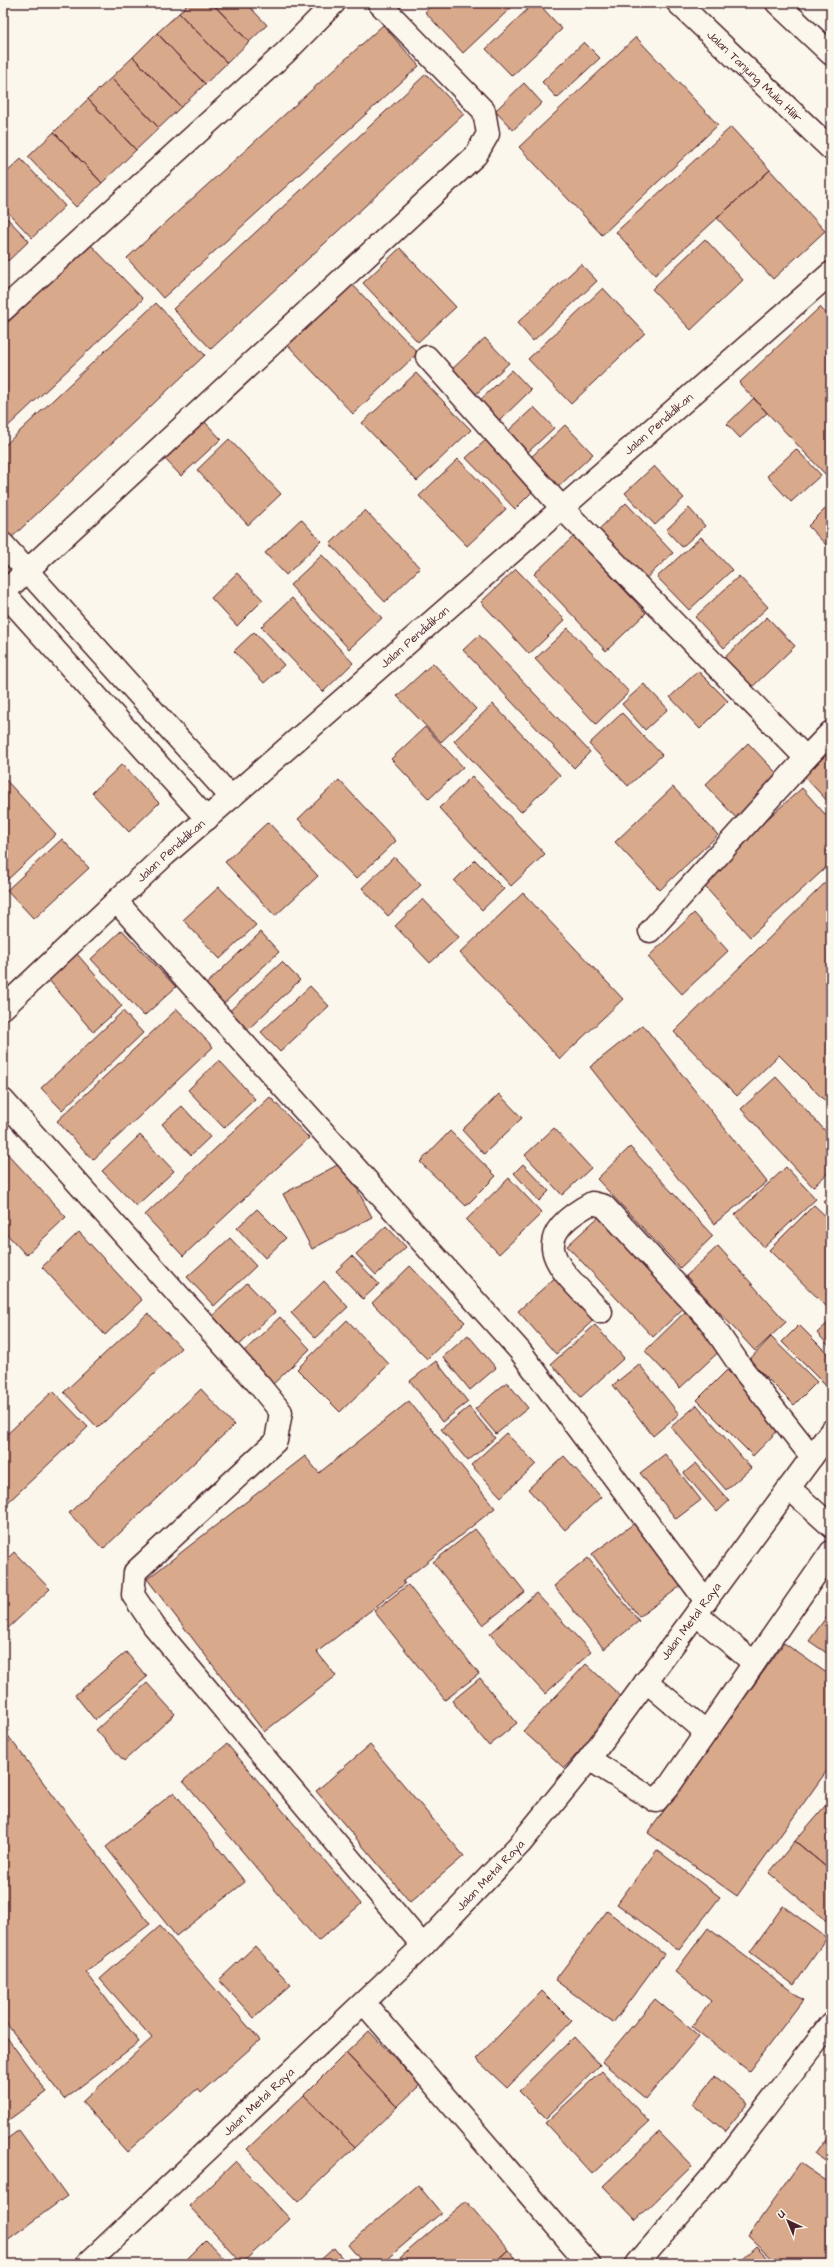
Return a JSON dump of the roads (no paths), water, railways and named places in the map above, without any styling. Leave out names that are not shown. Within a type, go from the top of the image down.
[{"type":"street","points":[[3,310],[286,52],[334,3]]},
{"type":"street","points":[[207,819],[3,592],[476,155],[488,134],[484,111],[379,3]]},
{"type":"street","name":"Jalan Tanjung Mulia Hilir","points":[[678,3],[831,150]]},
{"type":"street","points":[[777,3],[831,54]]},
{"type":"street","name":"Jalan Pendidikan","points":[[3,1008],[116,901],[207,819],[831,273]]},
{"type":"street","points":[[427,357],[562,508],[806,758]]},
{"type":"street","points":[[3,544],[231,798]]},
{"type":"street","points":[[650,930],[831,732]]},
{"type":"street","points":[[116,901],[520,1350],[701,1607],[754,1663]]},
{"type":"street","points":[[3,1100],[260,1386],[281,1412],[276,1441],[134,1572],[133,1595],[154,1626],[423,1946]]},
{"type":"street","points":[[602,1312],[559,1266],[553,1252],[552,1238],[561,1224],[575,1212],[592,1203],[604,1206],[709,1320],[741,1367],[812,1457]]},
{"type":"street","name":"Jalan Metal Raya","points":[[87,2264],[423,1946],[520,1844],[589,1759],[831,1431]]},
{"type":"street","points":[[789,1488],[831,1526]]},
{"type":"street","points":[[589,1759],[656,1801],[706,1732],[831,1552]]},
{"type":"street","points":[[646,1681],[706,1732]]},
{"type":"street","points":[[364,2003],[589,2264]]},
{"type":"street","points":[[637,2264],[716,2172],[831,2023]]}]
